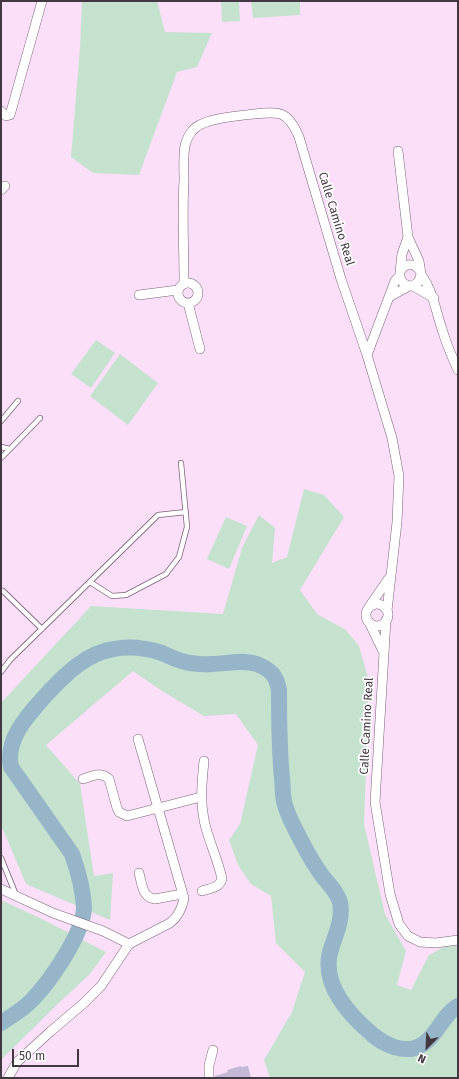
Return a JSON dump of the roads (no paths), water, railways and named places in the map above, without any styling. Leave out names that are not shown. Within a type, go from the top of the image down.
[{"type":"street","points":[[1,111],[6,116],[10,115],[42,1]]},
{"type":"street","name":"Calle Camino Real","points":[[181,287],[185,145],[189,135],[195,128],[203,124],[228,117],[275,112],[286,116],[293,124],[299,137],[341,278],[367,355],[392,438],[399,476],[397,522],[386,616],[375,802],[390,894],[399,924],[408,936],[420,942],[436,943],[458,940]]},
{"type":"street","points":[[389,297],[419,281],[421,272],[416,251],[408,237],[398,151]]},
{"type":"street","points":[[408,237],[402,254],[400,274],[403,283],[434,298]]},
{"type":"street","points":[[402,254],[416,251]]},
{"type":"street","points":[[367,355],[395,281],[404,266],[415,265],[429,285],[442,330],[458,370]]},
{"type":"street","points":[[139,295],[181,287],[188,282],[195,285],[198,291],[197,298],[188,303],[181,300],[178,294],[181,287]]},
{"type":"street","points":[[188,303],[200,349]]},
{"type":"street","name":"Calle Camino Real","points":[[384,652],[366,618],[366,613],[367,609],[390,577]]},
{"type":"street","points":[[367,609],[375,604],[380,605],[386,616],[383,624],[378,626],[369,622]]},
{"type":"street","points":[[8,1078],[18,1062],[101,986],[129,944],[176,919],[182,905],[184,898],[138,739]]},
{"type":"street","points":[[202,890],[214,888],[220,884],[222,879],[204,821],[201,797],[204,761]]},
{"type":"street","points":[[83,779],[100,774],[106,776],[109,779],[119,812],[130,816],[201,797]]},
{"type":"street","points":[[139,873],[146,896],[150,899],[182,894]]},
{"type":"street","points":[[1,889],[103,931],[129,944]]},
{"type":"street","points":[[209,1078],[209,1065],[213,1050]]},
{"type":"lane","points":[[1,421],[18,401]]},
{"type":"lane","points":[[1,458],[40,418]]},
{"type":"lane","points":[[1,447],[10,448]]},
{"type":"lane","points":[[90,582],[112,596],[126,595],[166,574],[179,557],[187,527],[181,463]]},
{"type":"lane","points":[[1,672],[10,660],[158,515],[186,512]]},
{"type":"lane","points":[[3,591],[42,629]]},
{"type":"lane","points":[[1,858],[17,896]]},
{"type":"waterway","points":[[1,1023],[26,1006],[57,969],[78,930],[83,918],[84,907],[80,880],[72,854],[11,767],[11,747],[19,728],[25,719],[45,696],[76,666],[84,660],[103,651],[126,648],[150,650],[162,653],[183,662],[195,664],[240,662],[257,664],[272,674],[276,680],[279,690],[280,756],[285,804],[292,823],[308,854],[335,892],[340,902],[341,914],[338,930],[329,959],[329,972],[332,984],[338,996],[345,1007],[363,1027],[373,1035],[389,1045],[406,1049],[412,1049],[424,1043],[435,1033],[447,1015],[458,1006]]}]
